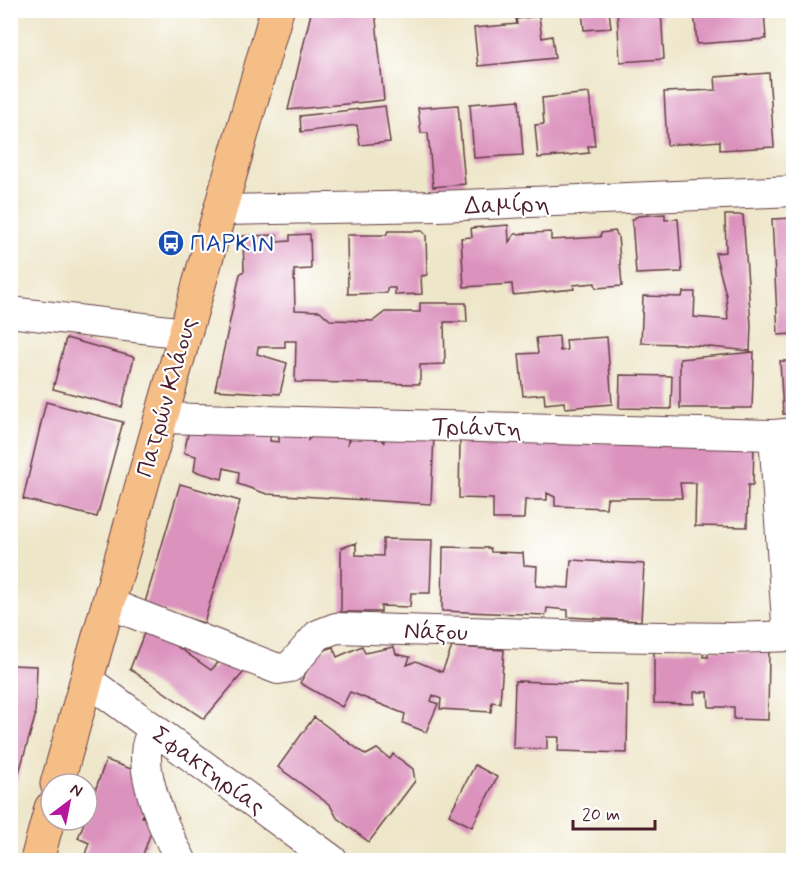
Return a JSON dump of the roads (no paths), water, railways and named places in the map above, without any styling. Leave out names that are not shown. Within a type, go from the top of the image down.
[{"type":"main road","name":"Πατρών Κλάους","points":[[60,772],[277,10]]},
{"type":"main road","points":[[37,861],[45,832]]},
{"type":"street","name":"Δαμίρη","points":[[220,210],[495,204],[794,191]]},
{"type":"street","points":[[10,312],[185,333]]},
{"type":"street","name":"Τριάντη","points":[[160,418],[784,434]]},
{"type":"street","points":[[784,434],[791,636]]},
{"type":"street","name":"Νάξου","points":[[107,603],[278,669],[290,667],[318,635],[336,628],[594,636],[791,636]]},
{"type":"street","name":"Σφακτηρίας","points":[[86,679],[332,861]]},
{"type":"street","points":[[154,729],[146,748],[146,766],[159,812],[181,861]]},
{"type":"place","name":"ΠΑΡΚΙΝ","points":[[171,243]]}]
